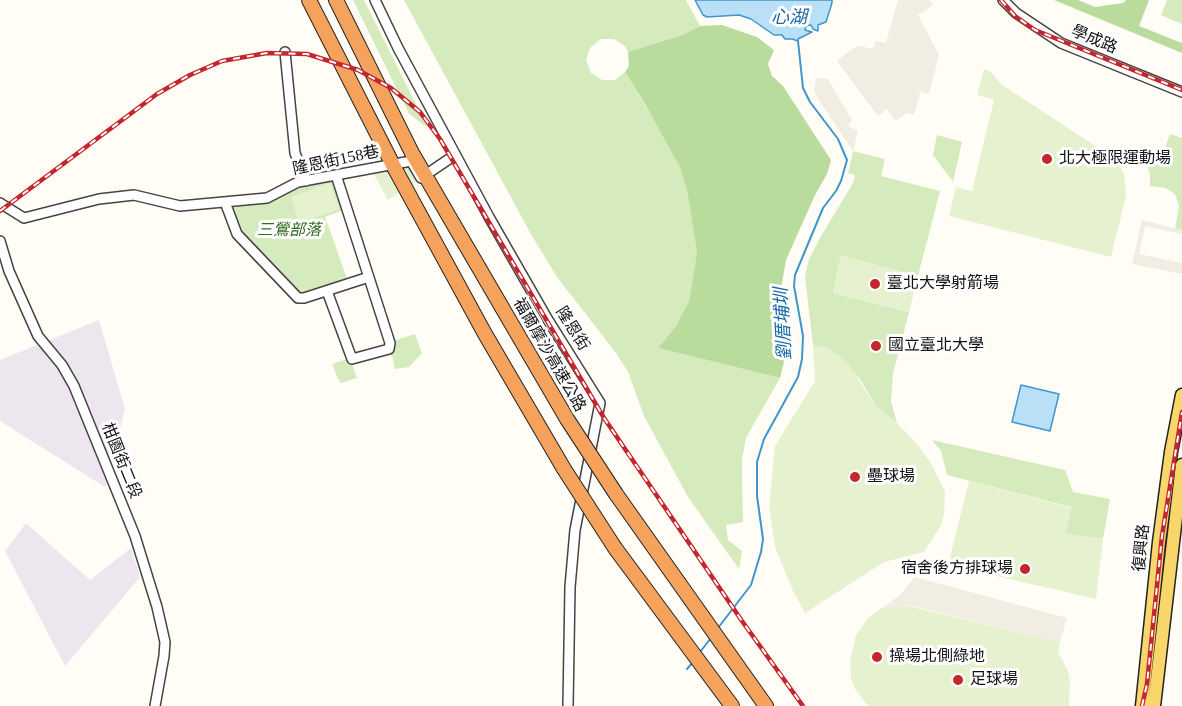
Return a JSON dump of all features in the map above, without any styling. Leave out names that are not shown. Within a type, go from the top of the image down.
[{"type":"highway","points":[[309,0],[393,164],[485,334],[564,469],[615,548],[730,703]]},
{"type":"highway","name":"福爾摩沙高速公路","points":[[336,0],[425,175],[567,419],[616,494],[766,706]]},
{"type":"main road","name":"復興路","points":[[1142,706],[1162,520],[1171,452],[1182,395]]},
{"type":"main road","name":"復興路","points":[[1154,706],[1182,465]]},
{"type":"street","name":"隆恩街","points":[[375,0],[455,155],[542,309],[600,403],[575,530],[570,587],[568,706]]},
{"type":"street","name":"學成路","points":[[1003,0],[1016,13],[1061,43],[1182,92]]},
{"type":"street","points":[[285,52],[296,153],[306,181]]},
{"type":"street","points":[[425,175],[455,155]]},
{"type":"street","name":"隆恩街158巷","points":[[0,203],[24,218],[99,199],[134,195],[180,206],[267,198],[298,182],[411,161],[421,178],[425,175]]},
{"type":"street","points":[[327,291],[352,359],[389,349],[390,343],[336,175]]},
{"type":"street","points":[[225,202],[237,234],[298,298],[369,277]]},
{"type":"street","name":"柑園街二段","points":[[0,241],[9,271],[38,336],[62,365],[74,386],[135,536],[165,642],[155,706]]},
{"type":"shaded area","points":[[898,0],[929,0],[932,2],[933,5],[918,15],[939,55],[929,94],[920,92],[914,115],[907,113],[895,121],[887,109],[878,116],[837,61],[852,49],[860,46],[873,49],[876,41],[886,43]]},
{"type":"shaded area","points":[[816,78],[828,79],[852,120],[848,126],[858,131],[853,151],[817,97],[814,90]]},
{"type":"shaded area","points":[[1142,220],[1182,230],[1182,234],[1145,226],[1139,254],[1182,263],[1182,274],[1132,264]]},
{"type":"shaded area","points":[[99,320],[125,409],[105,487],[0,421],[0,360]]},
{"type":"shaded area","points":[[26,523],[90,580],[131,548],[140,577],[65,666],[5,551]]},
{"type":"shaded area","points":[[915,577],[1067,618],[1060,642],[911,606],[882,608],[901,594]]},
{"type":"green space","points":[[353,0],[364,0],[428,128],[409,114]]},
{"type":"green space","points":[[404,0],[686,0],[700,26],[682,35],[628,52],[625,46],[614,39],[601,39],[590,48],[586,60],[591,73],[602,80],[615,80],[625,72],[668,143],[680,167],[687,190],[697,253],[689,301],[676,326],[658,348],[780,378],[746,438],[742,459],[743,522],[726,525],[728,540],[742,551],[739,569],[688,497],[644,416],[628,372],[557,277],[532,236]]},
{"type":"green space","points":[[1054,0],[1078,0],[1095,7],[1123,3],[1126,0],[1149,0],[1139,26],[1182,43],[1182,53]]},
{"type":"green space","points":[[1167,0],[1182,0],[1182,24],[1161,15]]},
{"type":"green space","points":[[722,25],[757,37],[774,50],[768,64],[772,76],[783,86],[831,160],[827,174],[786,260],[781,289],[785,358],[780,378],[658,348],[676,326],[689,301],[697,253],[687,190],[680,167],[625,72],[629,66],[628,52],[682,35],[700,26]]},
{"type":"green space","name":"北大極限運動場","points":[[984,69],[991,72],[1001,84],[1118,163],[1124,173],[1126,196],[1111,257],[949,216],[956,187],[972,191],[994,100],[977,95]]},
{"type":"green space","points":[[1170,134],[1182,138],[1182,230],[1175,229],[1179,206],[1175,194],[1165,188],[1150,186],[1148,168],[1158,156],[1162,157]]},
{"type":"green space","points":[[937,135],[962,142],[953,182],[933,155]]},
{"type":"green space","points":[[853,151],[885,159],[881,176],[940,191],[918,276],[841,256],[833,293],[909,312],[893,374],[891,401],[897,423],[877,408],[860,379],[838,355],[826,348],[813,345],[805,277],[809,259],[853,183],[855,175],[848,173]]},
{"type":"green space","points":[[411,161],[421,178],[388,200],[371,169]]},
{"type":"green space","name":"三鶯部落","points":[[336,175],[347,209],[325,217],[349,284],[304,298],[237,234],[225,202],[267,198],[298,182]]},
{"type":"green space","points":[[330,183],[339,209],[299,223],[291,197]]},
{"type":"green space","name":"臺北大學射箭場","points":[[841,256],[918,276],[909,312],[833,293]]},
{"type":"green space","points":[[415,334],[422,353],[409,367],[395,369],[391,351],[393,341]]},
{"type":"green space","name":"壘球場","points":[[813,345],[826,348],[850,366],[877,408],[897,423],[918,445],[931,463],[945,492],[941,525],[924,552],[884,562],[805,613],[792,589],[775,547],[769,506],[775,446],[815,381]]},
{"type":"green space","points":[[350,358],[357,378],[341,383],[332,364]]},
{"type":"green space","points":[[932,440],[1065,470],[1073,492],[1110,499],[1103,539],[1065,534],[1071,507],[947,475],[941,451]]},
{"type":"green space","points":[[969,481],[1072,508],[1065,534],[1103,539],[1096,599],[948,565]]},
{"type":"green space","points":[[903,605],[1060,642],[1058,652],[1068,671],[1070,681],[1069,706],[868,706],[855,689],[851,678],[850,660],[856,635],[869,617],[882,608]]},
{"type":"water","name":"心湖","points":[[695,0],[832,0],[832,3],[826,22],[818,25],[818,31],[811,25],[806,26],[805,30],[812,32],[798,41],[785,39],[782,35],[774,35],[751,19],[739,15],[707,17],[703,15]]},
{"type":"water","points":[[1021,385],[1059,394],[1050,431],[1012,422]]},
{"type":"waterway","name":"劉厝埔圳","points":[[718,628],[751,585],[761,552],[763,539],[757,496],[757,462],[764,439],[798,377],[802,359],[803,336],[794,286],[795,275],[823,208],[841,181],[847,160],[838,139],[810,102],[803,88],[798,41]]},
{"type":"waterway","name":"劉厝埔圳","points":[[700,652],[711,638]]},
{"type":"waterway","name":"劉厝埔圳","points":[[687,669],[693,662]]},
{"type":"railway","points":[[1001,0],[1015,16],[1035,30],[1182,90]]},
{"type":"railway","points":[[0,211],[157,94],[190,75],[222,61],[267,53],[307,54],[358,70],[391,88],[420,112],[440,139],[604,418],[742,621],[803,706]]},
{"type":"railway","points":[[1142,706],[1147,684],[1162,536],[1182,412]]},
{"type":"place","name":"北大極限運動場","points":[[1047,159]]},
{"type":"place","name":"臺北大學射箭場","points":[[875,284]]},
{"type":"place","name":"國立臺北大學","points":[[876,346]]},
{"type":"place","name":"壘球場","points":[[855,477]]},
{"type":"place","name":"宿舍後方排球場","points":[[1025,569]]},
{"type":"place","name":"操場北側綠地","points":[[877,657]]},
{"type":"place","name":"足球場","points":[[958,680]]}]
